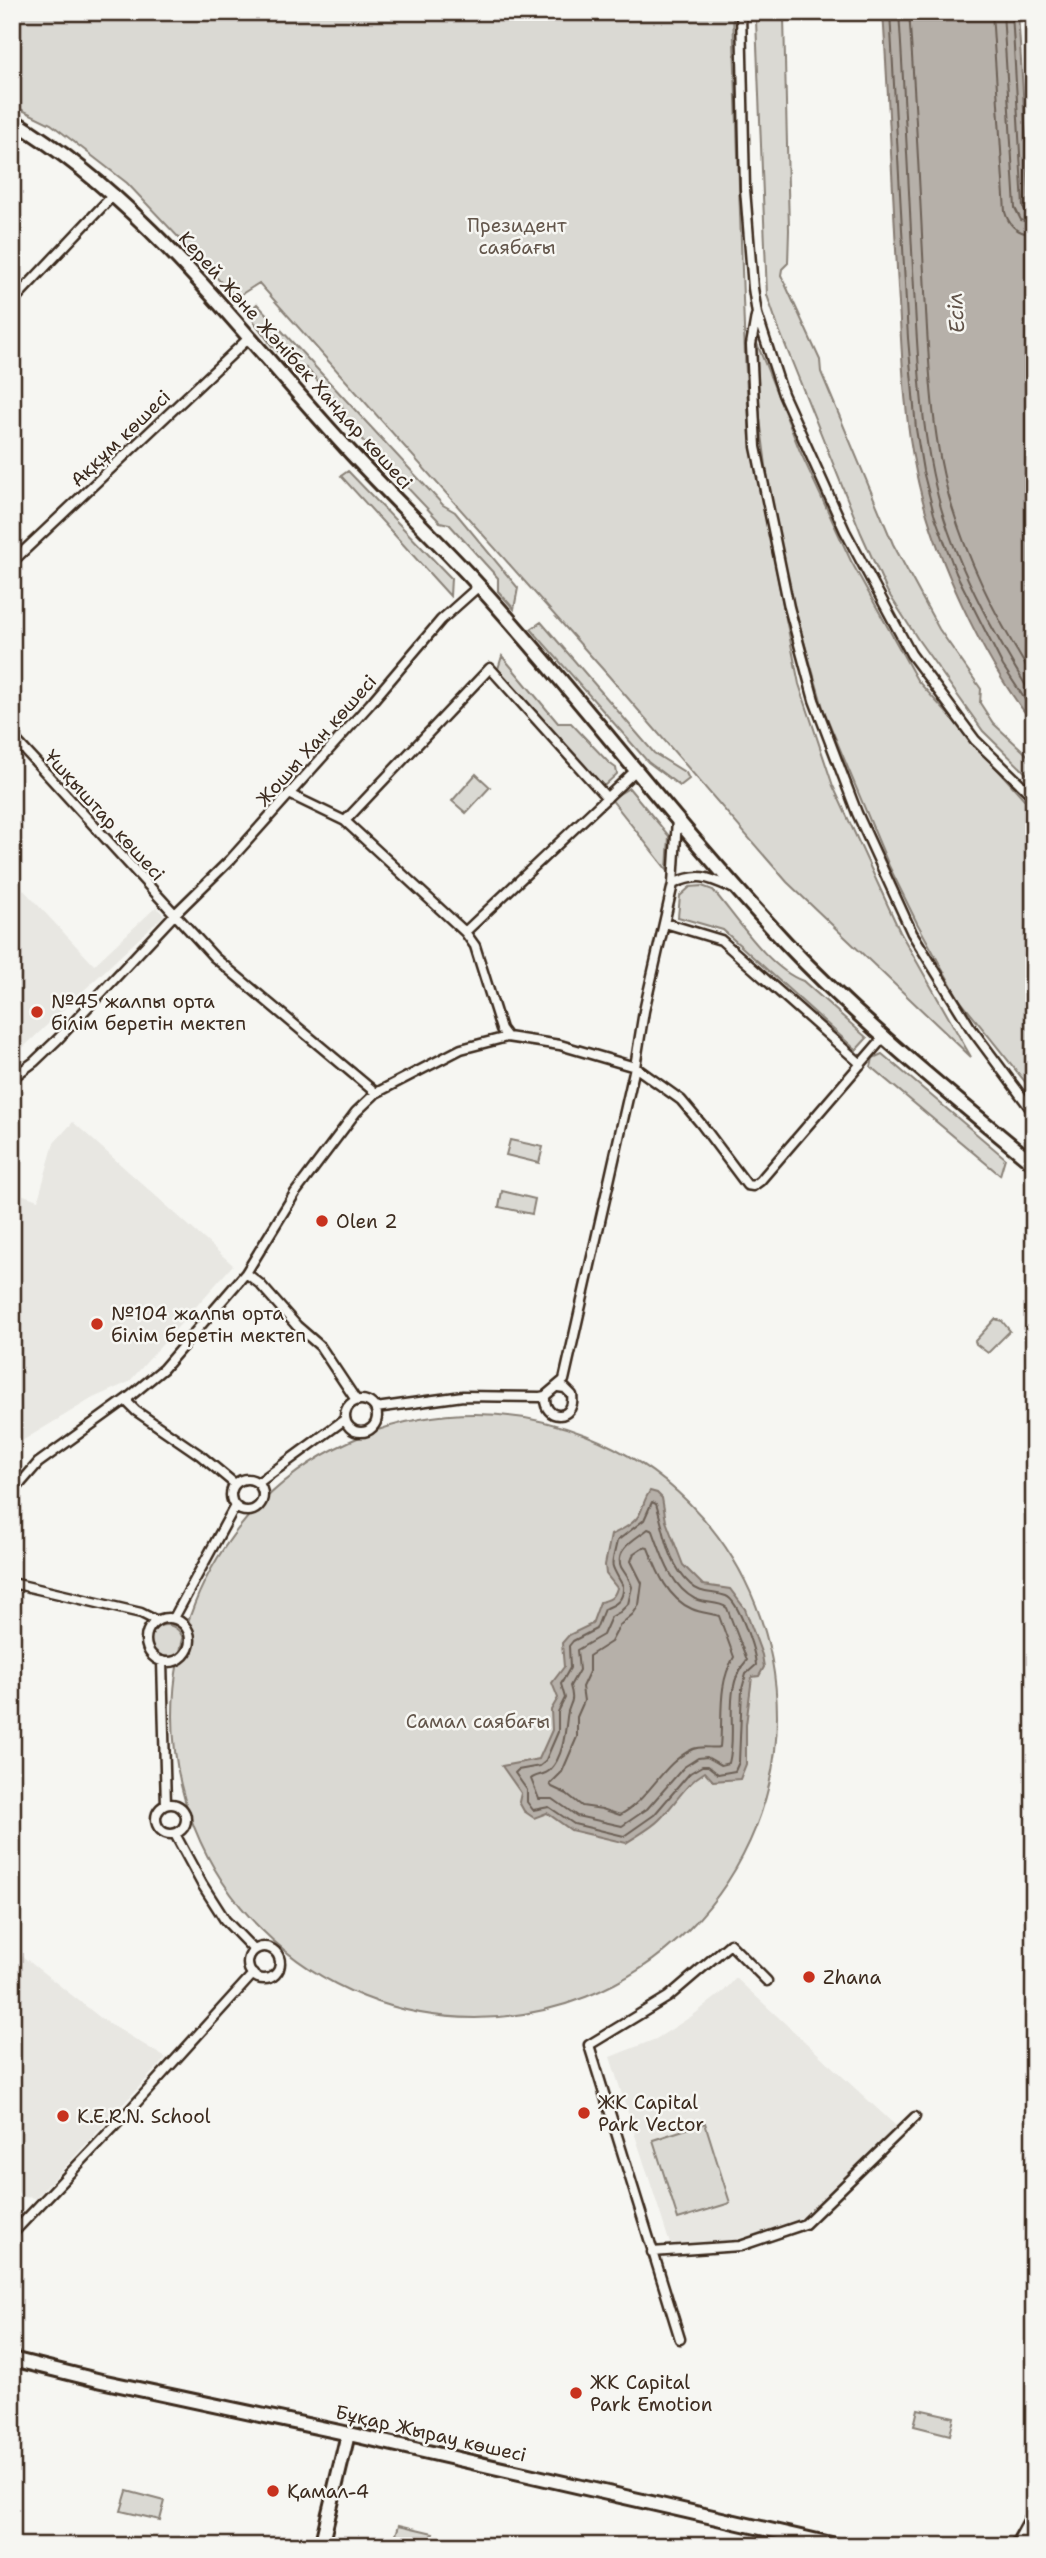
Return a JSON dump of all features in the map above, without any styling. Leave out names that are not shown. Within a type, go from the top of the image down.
[{"type":"main road","name":"Керей Және Жәнібек Хандар көшесі","points":[[12,120],[45,140],[114,194],[155,233],[351,453],[479,586],[616,755],[635,771],[787,944],[883,1038],[1034,1164]]},
{"type":"main road","name":"Бұқар Жырау көшесі","points":[[12,2359],[840,2546]]},
{"type":"main road","points":[[321,2546],[348,2434]]},
{"type":"main road","points":[[1017,2546],[1034,2515]]},
{"type":"street","points":[[741,12],[745,189],[757,314],[783,394],[845,531],[911,654],[975,740],[1034,797]]},
{"type":"street","points":[[12,302],[114,194]]},
{"type":"street","points":[[757,314],[751,345],[756,447],[789,607],[814,700],[857,813],[912,933],[970,1027],[1034,1113]]},
{"type":"street","name":"Аққұм көшесі","points":[[12,562],[250,337]]},
{"type":"street","name":"Жошы Хан көшесі","points":[[12,1078],[58,1039],[175,914],[231,859],[370,704],[441,620],[479,586]]},
{"type":"street","points":[[345,821],[490,668],[607,798]]},
{"type":"street","name":"Ұшқыштар көшесі","points":[[12,736],[214,957],[376,1093]]},
{"type":"street","points":[[465,932],[635,771]]},
{"type":"street","points":[[289,794],[345,821],[465,932],[475,946],[501,1030],[507,1037]]},
{"type":"street","points":[[376,1408],[463,1396],[545,1396],[558,1387],[567,1375],[673,884],[677,819]]},
{"type":"street","points":[[673,884],[683,879],[705,876],[741,892]]},
{"type":"street","points":[[665,923],[721,940],[861,1064]]},
{"type":"street","points":[[12,1493],[38,1463],[128,1398],[163,1369],[246,1273],[295,1193],[356,1112],[376,1093],[461,1049],[507,1037],[560,1045],[635,1067],[681,1100],[747,1185],[753,1186],[883,1038]]},
{"type":"street","points":[[246,1273],[320,1346],[356,1400]]},
{"type":"street","points":[[545,1396],[545,1405],[550,1412],[559,1415],[567,1412],[572,1405],[572,1395],[565,1388],[558,1387]]},
{"type":"street","points":[[128,1398],[128,1403],[136,1410],[200,1455],[235,1484]]},
{"type":"street","points":[[356,1400],[368,1401],[376,1408],[377,1422],[368,1433],[353,1432],[344,1420],[349,1404],[356,1400]]},
{"type":"street","points":[[258,1483],[344,1420]]},
{"type":"street","points":[[249,1479],[258,1483],[264,1496],[256,1509],[241,1511],[235,1506],[231,1493],[235,1484],[249,1479]]},
{"type":"street","points":[[174,1618],[235,1506]]},
{"type":"street","points":[[12,1583],[141,1613],[157,1621]]},
{"type":"street","points":[[162,1618],[174,1618],[184,1623],[190,1634],[190,1646],[184,1656],[174,1661],[162,1661],[152,1656],[146,1645],[146,1634],[152,1623],[162,1618]]},
{"type":"street","points":[[162,1661],[166,1805]]},
{"type":"street","points":[[174,1804],[186,1814],[182,1830],[175,1834],[168,1834],[157,1824],[156,1816],[166,1805],[174,1804]]},
{"type":"street","points":[[175,1834],[225,1920],[254,1950]]},
{"type":"street","points":[[680,2339],[589,2045],[667,1997],[730,1944],[767,1981]]},
{"type":"street","points":[[260,1947],[272,1948],[281,1961],[274,1976],[263,1979],[253,1974],[248,1964],[254,1950],[260,1947]]},
{"type":"street","points":[[12,2234],[128,2112],[253,1974]]},
{"type":"street","points":[[652,2252],[740,2246],[805,2224],[915,2117]]},
{"type":"shaded area","name":"№45 жалпы орта білім беретін мектеп","points":[[20,886],[94,965],[156,907],[164,915],[12,1058],[12,887]]},
{"type":"shaded area","name":"№104 жалпы орта білім беретін мектеп","points":[[73,1122],[233,1265],[129,1382],[93,1398],[12,1447],[12,1191],[38,1200],[54,1143]]},
{"type":"shaded area","name":"K.E.R.N. School","points":[[12,1948],[102,2019],[166,2058],[36,2198],[22,2197],[12,2184]]},
{"type":"shaded area","points":[[736,1978],[896,2126],[853,2178],[815,2213],[760,2233],[720,2243],[670,2244],[610,2057],[656,2039],[692,2016]]},
{"type":"green space","name":"Президент саябағы","points":[[12,12],[733,12],[750,439],[799,684],[833,786],[900,932],[971,1057],[787,882],[607,674],[259,283],[237,297],[234,296],[127,183],[51,124],[12,105]]},
{"type":"green space","points":[[768,12],[777,12],[784,17],[789,230],[788,263],[782,269],[781,275],[820,360],[821,372],[893,544],[939,629],[981,689],[980,703],[993,723],[1034,761],[1034,781],[983,731],[887,591],[778,327],[767,295],[756,20]]},
{"type":"green space","points":[[257,304],[443,505],[455,512],[518,588],[514,609],[498,591],[498,578],[449,524],[440,522],[348,425],[344,409],[306,368],[294,366],[272,346],[250,316],[249,311]]},
{"type":"green space","points":[[756,341],[800,451],[851,561],[917,680],[1034,810],[1034,1093],[959,999],[917,923],[889,866],[824,711],[787,582],[770,497],[760,419]]},
{"type":"green space","points":[[348,471],[451,578],[450,596],[341,476]]},
{"type":"green space","points":[[541,622],[654,753],[686,773],[689,779],[680,786],[648,762],[531,629]]},
{"type":"green space","points":[[502,656],[558,723],[571,723],[616,768],[617,774],[605,785],[600,785],[498,669]]},
{"type":"green space","points":[[476,774],[490,787],[466,813],[452,801]]},
{"type":"green space","points":[[629,788],[669,836],[667,870],[611,799]]},
{"type":"green space","points":[[702,886],[713,890],[778,966],[803,981],[867,1038],[856,1050],[723,930],[678,917],[680,896],[690,887]]},
{"type":"green space","points":[[882,1054],[1005,1158],[1000,1175],[871,1067],[873,1058]]},
{"type":"green space","points":[[510,1140],[543,1147],[539,1163],[506,1155]]},
{"type":"green space","points":[[502,1191],[535,1199],[532,1214],[499,1207]]},
{"type":"green space","points":[[995,1319],[1002,1321],[1010,1331],[988,1353],[975,1341]]},
{"type":"green space","name":"Самал саябағы","points":[[475,1414],[534,1419],[591,1437],[618,1449],[643,1465],[689,1502],[726,1548],[742,1573],[754,1600],[772,1657],[777,1716],[772,1775],[754,1832],[742,1859],[726,1884],[689,1930],[643,1967],[618,1983],[591,1995],[534,2013],[475,2018],[416,2013],[359,1995],[332,1983],[307,1967],[261,1930],[224,1884],[208,1859],[196,1832],[178,1775],[173,1716],[178,1657],[196,1600],[208,1573],[224,1548],[261,1502],[307,1465],[332,1449],[359,1437],[416,1419]]},
{"type":"green space","points":[[166,1625],[178,1630],[183,1642],[178,1654],[166,1659],[154,1654],[149,1642],[154,1630]]},
{"type":"green space","points":[[705,2123],[730,2203],[678,2219],[653,2140]]},
{"type":"green space","points":[[918,2409],[954,2417],[950,2435],[914,2426]]},
{"type":"green space","points":[[127,2491],[165,2501],[160,2520],[121,2511]]},
{"type":"green space","points":[[399,2525],[433,2533],[429,2546],[413,2546],[394,2541]]},
{"type":"water","name":"Есіл","points":[[883,12],[1018,12],[1033,255],[1034,724],[996,670],[962,604],[934,536],[916,472],[904,379]]},
{"type":"water","points":[[650,1491],[662,1498],[666,1521],[683,1565],[703,1585],[730,1589],[745,1609],[764,1667],[759,1676],[752,1677],[746,1725],[746,1764],[740,1779],[713,1781],[705,1772],[686,1788],[655,1823],[626,1843],[571,1830],[547,1813],[534,1818],[524,1811],[519,1802],[521,1793],[502,1766],[539,1759],[552,1730],[551,1710],[558,1698],[552,1683],[564,1667],[562,1643],[569,1635],[592,1624],[600,1602],[614,1594],[617,1588],[606,1574],[605,1565],[611,1535],[635,1520]]},
{"type":"place","name":"№45 жалпы орта білім беретін мектеп","points":[[37,1012]]},
{"type":"place","name":"Olen 2","points":[[322,1221]]},
{"type":"place","name":"№104 жалпы орта білім беретін мектеп","points":[[97,1324]]},
{"type":"place","name":"Zhana","points":[[809,1977]]},
{"type":"place","name":"ЖК Capital Park Vector","points":[[584,2113]]},
{"type":"place","name":"K.E.R.N. School","points":[[63,2116]]},
{"type":"place","name":"ЖК Capital Park Emotion","points":[[576,2393]]},
{"type":"place","name":"Қамал-4","points":[[273,2491]]}]
